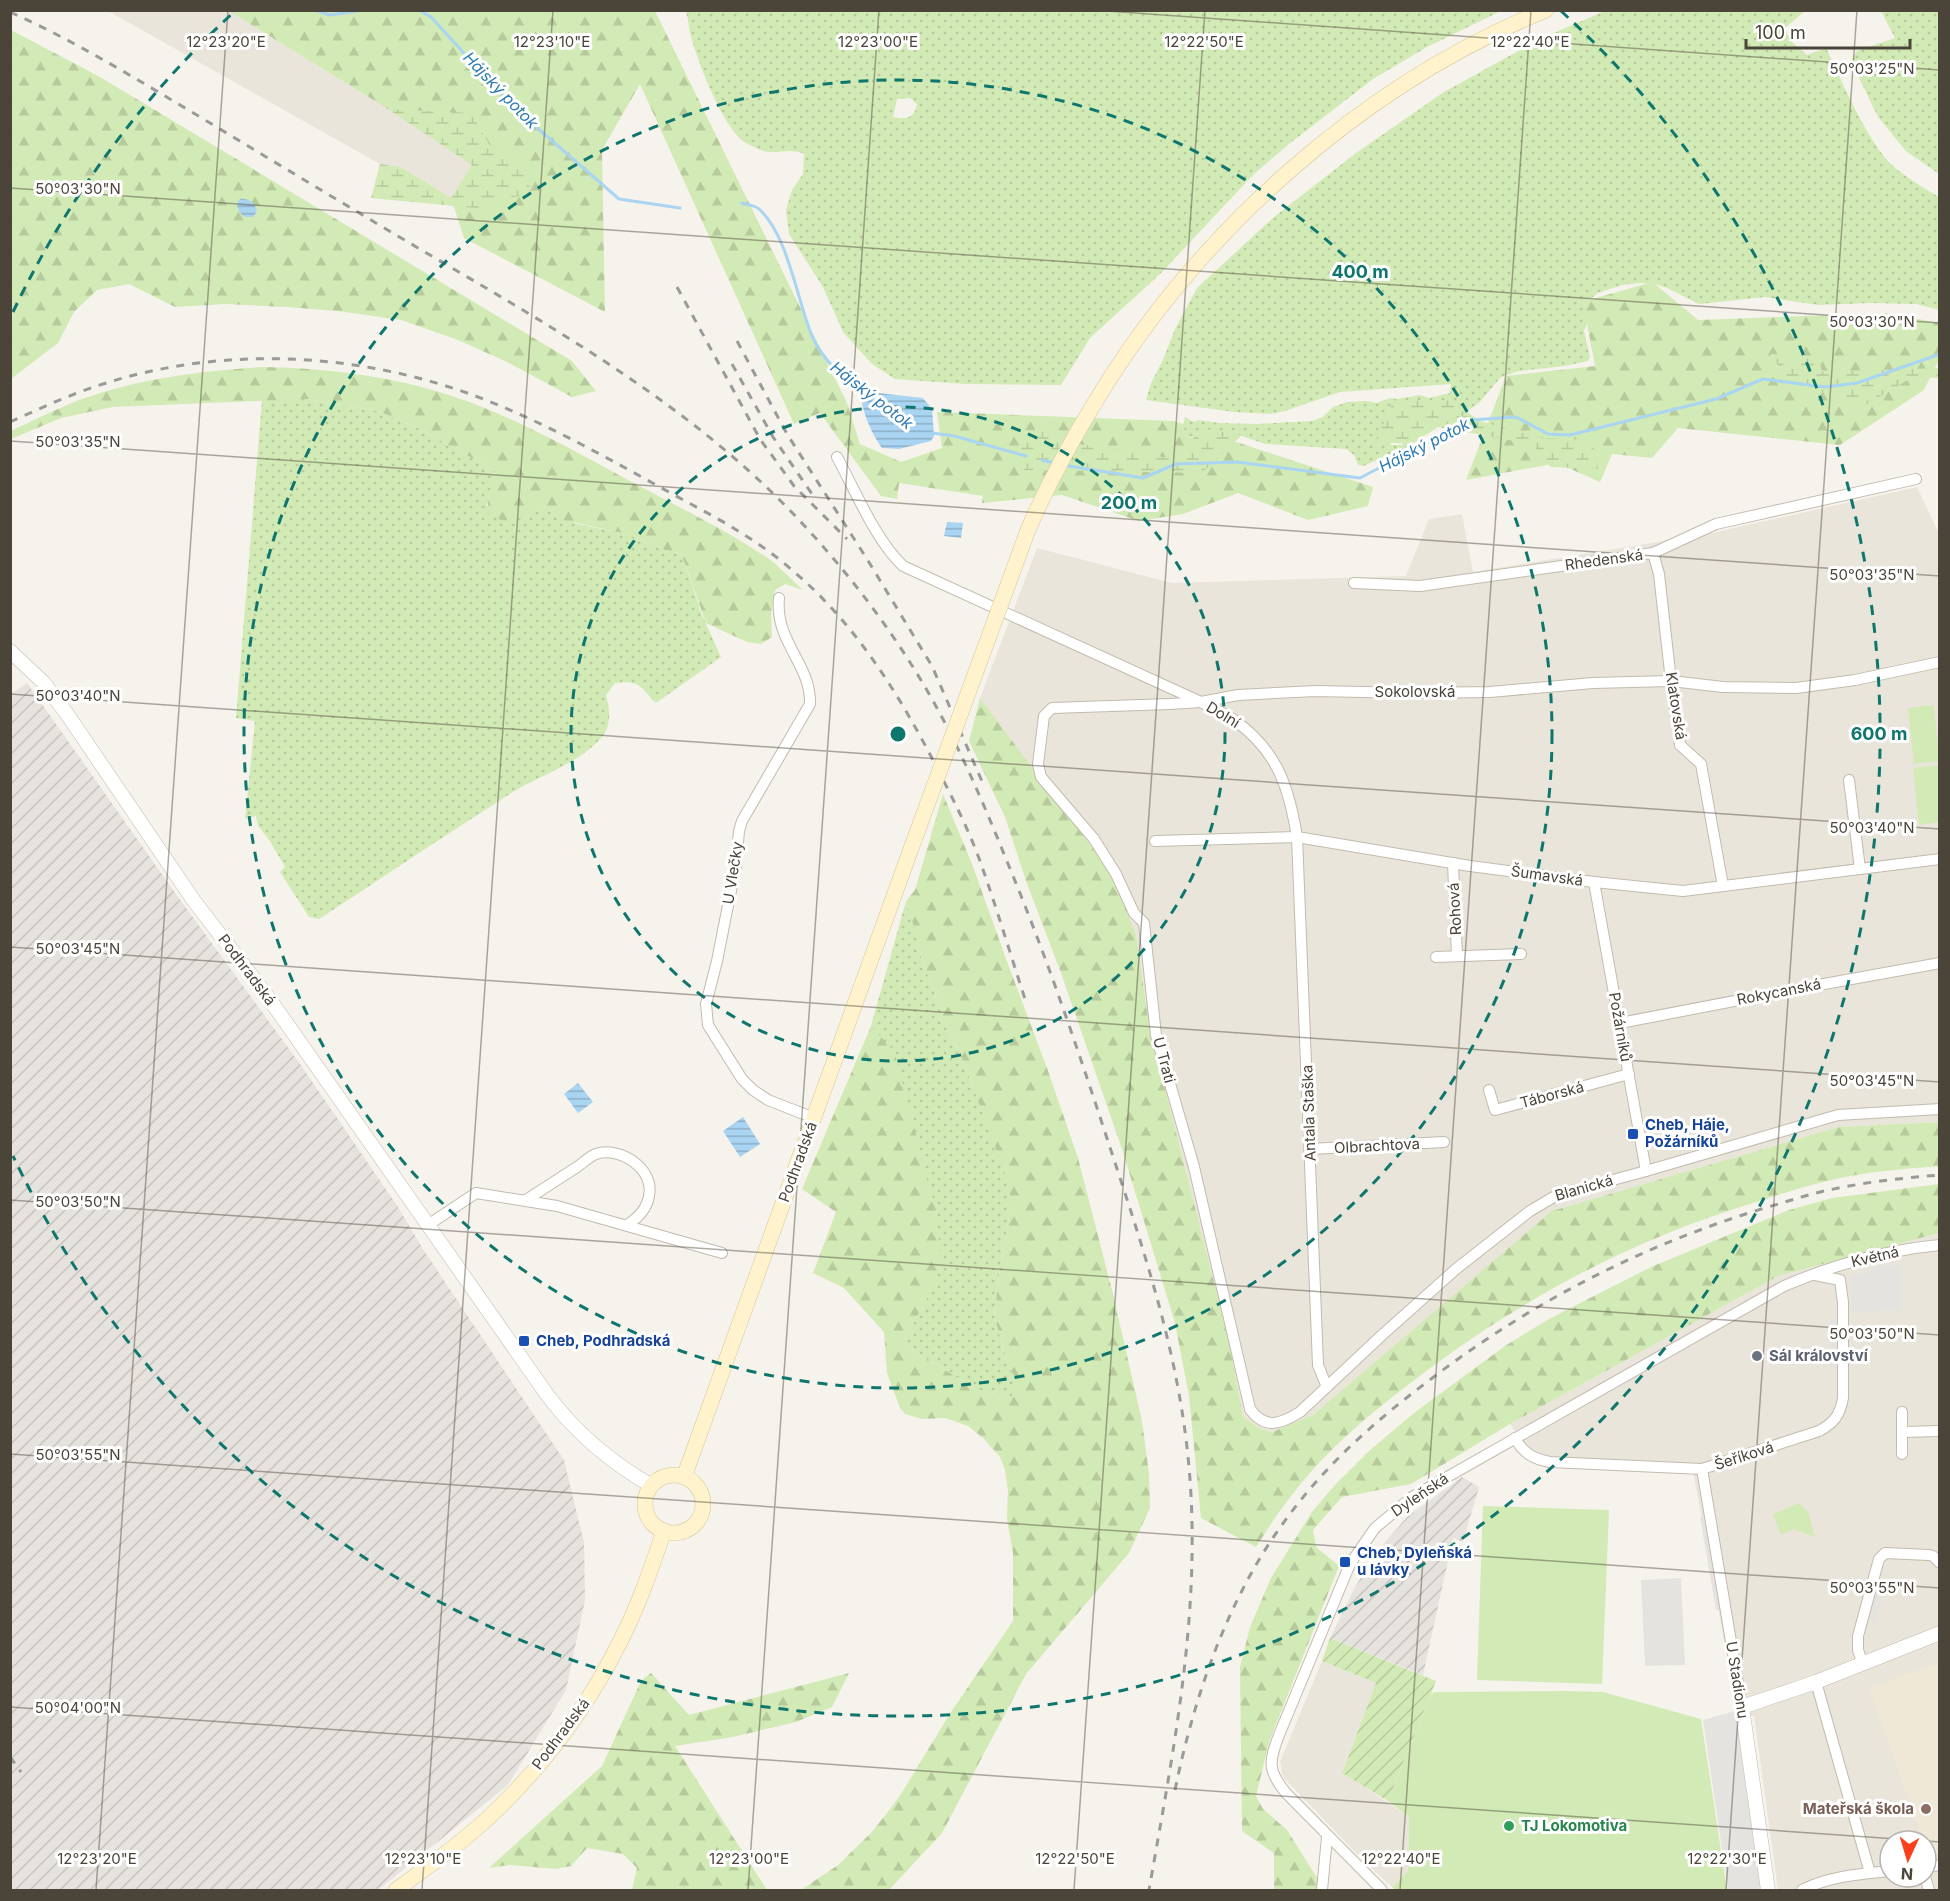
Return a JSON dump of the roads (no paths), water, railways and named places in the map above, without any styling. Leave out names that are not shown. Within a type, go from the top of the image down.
[{"type":"main road","name":"Podhradská","points":[[684,1477],[1028,530],[1058,466],[1094,404],[1141,331],[1191,269],[1226,231],[1293,168],[1349,123],[1404,85],[1465,49],[1546,10]]},
{"type":"main road","points":[[666,1476],[684,1477],[694,1484],[700,1493],[703,1504],[700,1516],[693,1526],[682,1532],[664,1531],[650,1520],[645,1509],[646,1497],[652,1486],[666,1476]]},
{"type":"main road","name":"Podhradská","points":[[396,1890],[457,1845],[505,1801],[532,1773],[579,1712],[621,1642],[640,1598],[664,1531]]},
{"type":"street","points":[[837,457],[890,554],[903,566],[1201,702]]},
{"type":"street","name":"Rhedenská","points":[[1354,583],[1420,585],[1653,553],[1716,524],[1916,479]]},
{"type":"street","name":"Klatovská","points":[[1653,553],[1659,574],[1680,745],[1701,764],[1723,886]]},
{"type":"street","name":"U Vlečky","points":[[779,598],[778,612],[782,629],[808,684],[810,704],[742,821],[736,865],[706,1004],[708,1025],[742,1079],[768,1100],[814,1118]]},
{"type":"street","name":"Podhradská","points":[[10,651],[43,682],[67,714],[195,901],[268,997],[563,1416],[602,1454],[652,1486]]},
{"type":"street","name":"Sokolovská","points":[[1201,702],[1238,695],[1316,691],[1490,692],[1593,683],[1671,681],[1723,687],[1796,688],[1856,681],[1940,662]]},
{"type":"street","name":"Dolní","points":[[1044,716],[1052,708],[1201,702],[1233,719],[1257,739],[1269,753],[1287,788],[1293,808],[1297,837]]},
{"type":"street","name":"U Trati","points":[[1044,716],[1038,764],[1041,777],[1094,839],[1116,874],[1134,913],[1144,922],[1156,1035],[1194,1167],[1250,1409],[1256,1417],[1266,1422]]},
{"type":"street","points":[[1849,780],[1860,869]]},
{"type":"street","name":"Šumavská","points":[[1155,841],[1297,837],[1453,863],[1594,882],[1683,891],[1940,859]]},
{"type":"street","name":"Antala Staška","points":[[1297,837],[1318,1365],[1327,1388]]},
{"type":"street","name":"Rohová","points":[[1453,863],[1457,956]]},
{"type":"street","name":"Požárníků","points":[[1594,882],[1646,1171]]},
{"type":"street","name":"Rohová","points":[[1436,957],[1521,954]]},
{"type":"street","name":"Rokycanská","points":[[1620,1023],[1802,987],[1940,963]]},
{"type":"street","name":"Táborská","points":[[1490,1090],[1495,1110],[1629,1074]]},
{"type":"street","name":"Blanická","points":[[1266,1422],[1277,1424],[1300,1412],[1381,1335],[1456,1269],[1541,1202],[1557,1194],[1646,1171],[1838,1115],[1940,1110]]},
{"type":"street","name":"Olbrachtova","points":[[1310,1149],[1444,1142]]},
{"type":"street","points":[[526,1200],[596,1154],[609,1152],[623,1154],[641,1169],[650,1188],[649,1199],[642,1212],[627,1225]]},
{"type":"street","points":[[429,1225],[476,1193],[557,1206],[722,1253]]},
{"type":"street","name":"Květná","points":[[1812,1275],[1848,1263],[1916,1247],[1940,1245]]},
{"type":"street","points":[[1812,1275],[1840,1280],[1848,1263]]},
{"type":"street","name":"Dyleňská","points":[[1382,1890],[1327,1837],[1280,1785],[1272,1773],[1270,1763],[1279,1735],[1346,1571],[1376,1528],[1402,1504],[1468,1464],[1784,1286],[1812,1275]]},
{"type":"street","name":"Šeříková","points":[[1515,1438],[1520,1448],[1529,1455],[1538,1460],[1550,1462],[1702,1469],[1819,1431],[1836,1419],[1844,1398],[1843,1302],[1840,1280]]},
{"type":"street","points":[[1902,1412],[1902,1454]]},
{"type":"street","points":[[1902,1432],[1940,1431]]},
{"type":"street","name":"U Stadionu","points":[[1702,1469],[1742,1707],[1768,1890]]},
{"type":"street","points":[[1863,1664],[1858,1650],[1858,1636],[1879,1559],[1885,1553],[1933,1556],[1940,1563]]},
{"type":"street","points":[[1742,1707],[1816,1682],[1940,1633]]},
{"type":"street","points":[[1816,1682],[1870,1873]]},
{"type":"street","points":[[1322,1890],[1327,1837]]},
{"type":"street","points":[[1802,1890],[1827,1880],[1878,1872]]},
{"type":"water","points":[[240,199],[249,200],[255,206],[257,211],[253,217],[245,217],[239,211],[237,204]]},
{"type":"water","points":[[861,391],[923,398],[932,409],[934,436],[931,441],[899,449],[882,448],[867,421]]},
{"type":"water","points":[[947,522],[963,523],[961,538],[944,536]]},
{"type":"water","points":[[578,1083],[593,1102],[578,1113],[564,1094]]},
{"type":"water","points":[[743,1117],[760,1144],[740,1157],[723,1131]]},
{"type":"waterway","name":"Hájský potok","points":[[314,10],[330,15],[364,10]]},
{"type":"waterway","name":"Hájský potok","points":[[419,10],[431,17],[512,106],[619,199],[680,208]]},
{"type":"waterway","name":"Hájský potok","points":[[742,203],[757,208],[769,220],[785,251],[812,336],[822,354],[834,368],[863,394]]},
{"type":"waterway","name":"Hájský potok","points":[[1063,465],[1143,478],[1176,464],[1237,462],[1360,478],[1470,420],[1516,417],[1548,434],[1570,435],[1716,399],[1763,379],[1825,387],[1857,383],[1940,354]]},
{"type":"waterway","name":"Hájský potok","points":[[932,433],[954,436],[1026,456]]},
{"type":"waterway","name":"Hájský potok","points":[[1042,460],[1054,463]]},
{"type":"railway","points":[[10,12],[72,42],[150,87],[531,315],[646,389],[752,474],[800,521],[873,608],[925,687],[963,759],[985,809],[1056,989],[1146,1259],[1159,1304],[1180,1398],[1191,1495],[1191,1595],[1181,1694],[1149,1890]]},
{"type":"railway","points":[[677,287],[760,439],[794,486],[847,539]]},
{"type":"railway","points":[[737,341],[787,434],[932,666],[984,786]]},
{"type":"railway","points":[[10,422],[79,392],[148,372],[240,359],[334,362],[380,369],[425,380],[502,406],[594,451],[713,516],[773,555],[815,591],[855,636],[891,686],[922,739],[970,837],[986,878],[1025,999]]},
{"type":"railway","points":[[732,364],[773,437],[812,494]]},
{"type":"railway","points":[[1175,1790],[1192,1720],[1215,1650],[1229,1617],[1264,1552],[1284,1522],[1316,1482],[1352,1445],[1410,1395],[1509,1324],[1634,1257],[1722,1222],[1821,1192],[1870,1183],[1940,1175]]},
{"type":"railway","points":[[10,1757],[21,1772]]},
{"type":"place","name":"Cheb, Háje, Požárníků","points":[[1633,1134]]},
{"type":"place","name":"Cheb, Podhradská","points":[[524,1341]]},
{"type":"place","name":"Sál království","points":[[1757,1356]]},
{"type":"place","name":"Cheb, Dyleňská u lávky","points":[[1345,1562]]},
{"type":"place","name":"Mateřská škola","points":[[1926,1809]]},
{"type":"place","name":"TJ Lokomotiva","points":[[1509,1826]]}]
